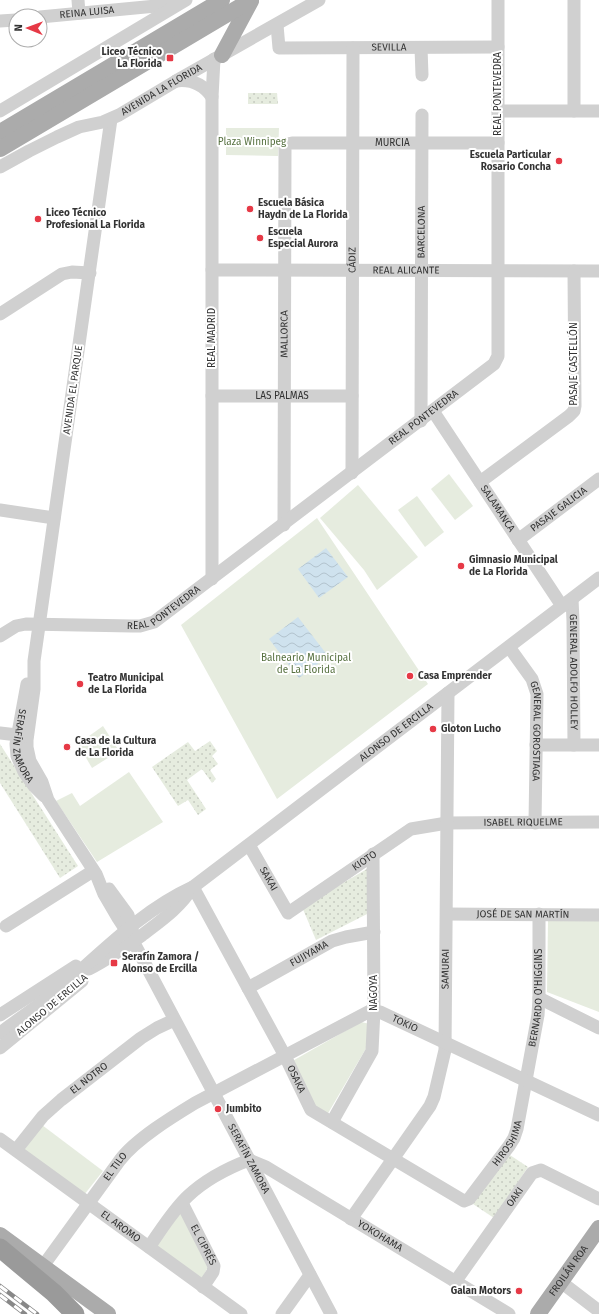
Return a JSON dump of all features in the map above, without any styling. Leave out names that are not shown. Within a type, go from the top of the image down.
[{"type":"highway","points":[[0,1248],[54,1293],[75,1314]]},
{"type":"highway","points":[[0,1264],[65,1314]]},
{"type":"main road","points":[[0,132],[222,0]]},
{"type":"main road","points":[[218,57],[251,0]]},
{"type":"main road","points":[[0,149],[251,0]]},
{"type":"main road","name":"FROILÁN ROA","points":[[538,1314],[599,1228]]},
{"type":"main road","points":[[0,1235],[108,1314]]},
{"type":"street","points":[[78,0],[79,13]]},
{"type":"street","name":"AVENIDA LA FLORIDA","points":[[0,167],[34,148],[68,132],[111,119],[318,0]]},
{"type":"street","name":"REAL PONTEVEDRA","points":[[0,636],[19,625],[132,626],[147,625],[159,619],[421,421],[491,367],[496,361],[498,350],[498,0]]},
{"type":"street","points":[[574,0],[574,111]]},
{"type":"street","points":[[0,111],[183,2]]},
{"type":"street","name":"REINA LUISA","points":[[48,16],[183,2]]},
{"type":"street","name":"SEVILLA","points":[[277,24],[279,48],[498,47]]},
{"type":"street","name":"CÁDIZ","points":[[352,473],[353,48]]},
{"type":"street","points":[[421,48],[422,75]]},
{"type":"street","name":"REAL MADRID","points":[[212,579],[212,97],[218,57]]},
{"type":"street","points":[[176,81],[182,80],[194,82],[205,88],[212,97]]},
{"type":"street","points":[[498,111],[599,111]]},
{"type":"street","name":"BARCELONA","points":[[421,421],[422,115]]},
{"type":"street","name":"AVENIDA EL PARQUE","points":[[34,661],[111,119]]},
{"type":"street","name":"MURCIA","points":[[287,144],[498,143]]},
{"type":"street","name":"MALLORCA","points":[[284,525],[284,270],[285,150],[287,144]]},
{"type":"street","name":"REAL ALICANTE","points":[[212,270],[599,271]]},
{"type":"street","name":"PASAJE CASTELLÓN","points":[[480,482],[574,411],[574,271]]},
{"type":"street","points":[[0,314],[62,274],[72,272],[90,273]]},
{"type":"street","name":"LAS PALMAS","points":[[212,396],[352,396]]},
{"type":"street","name":"SALAMANCA","points":[[433,411],[518,540],[567,603]]},
{"type":"street","name":"PASAJE GALICIA","points":[[518,540],[599,479]]},
{"type":"street","points":[[0,510],[54,518]]},
{"type":"street","name":"ALONSO DE ERCILLA","points":[[0,1033],[101,957],[130,932],[178,906],[193,887],[599,578]]},
{"type":"street","name":"GENERAL ADOLFO HOLLEY","points":[[567,603],[573,621],[574,745]]},
{"type":"street","name":"GENERAL GOROSTIAGA","points":[[509,647],[532,679],[536,689],[535,822]]},
{"type":"street","name":"SERAFÍN ZAMORA","points":[[34,661],[26,686],[23,736],[17,750],[21,767],[34,786],[48,800],[94,872],[104,894],[118,918],[130,932],[174,1020],[331,1314]]},
{"type":"street","name":"SAMURAI","points":[[351,1219],[432,1102],[446,1043],[448,693]]},
{"type":"street","points":[[0,733],[23,736]]},
{"type":"street","points":[[536,745],[599,745]]},
{"type":"street","name":"ISABEL RIQUELME","points":[[447,823],[599,822]]},
{"type":"street","name":"KIOTO","points":[[288,913],[411,828],[447,823]]},
{"type":"street","name":"SAKAI","points":[[249,845],[288,913]]},
{"type":"street","name":"NAGOYA","points":[[332,1122],[372,1051],[374,1010],[373,854]]},
{"type":"street","points":[[6,926],[94,872]]},
{"type":"street","name":"OSAKA","points":[[193,887],[285,1056],[310,1110],[464,1202],[469,1199]]},
{"type":"street","name":"JOSÉ DE SAN MARTÍN","points":[[447,914],[599,915]]},
{"type":"street","name":"BERNARDO O'HIGGINS","points":[[527,1080],[538,1015],[539,914]]},
{"type":"street","name":"FUJIYAMA","points":[[248,988],[332,941],[374,932]]},
{"type":"street","name":"ALONSO DE ERCILLA","points":[[0,1015],[51,982],[101,957]]},
{"type":"street","name":"ALONSO DE ERCILLA","points":[[0,1048],[60,1000],[101,957]]},
{"type":"street","points":[[539,998],[599,1028]]},
{"type":"street","points":[[214,1094],[366,1012],[374,1010]]},
{"type":"street","name":"TOKIO","points":[[374,1010],[527,1080],[599,1115]]},
{"type":"street","name":"EL NOTRO","points":[[16,1150],[38,1122],[54,1105],[141,1038],[174,1020]]},
{"type":"street","name":"HIROSHIMA","points":[[469,1199],[514,1138],[527,1080]]},
{"type":"street","name":"EL TILO","points":[[43,1266],[88,1203],[131,1147],[185,1109],[214,1094]]},
{"type":"street","name":"EL AROMO","points":[[0,1139],[240,1314]]},
{"type":"street","points":[[149,1247],[182,1202],[191,1193],[225,1171],[249,1160]]},
{"type":"street","name":"YOKOHAMA","points":[[249,1160],[266,1167],[509,1314]]},
{"type":"street","name":"OAKI","points":[[455,1282],[532,1173],[541,1170],[599,1199]]},
{"type":"street","name":"EL CIPRÉS","points":[[182,1202],[214,1266],[213,1272],[203,1287]]},
{"type":"street","points":[[282,1314],[310,1275]]},
{"type":"street","points":[[561,1282],[599,1311]]},
{"type":"green space","points":[[248,93],[277,93],[278,104],[248,104]]},
{"type":"green space","name":"Plaza Winnipeg","points":[[226,128],[279,128],[278,156],[226,155]]},
{"type":"green space","points":[[449,474],[473,506],[455,520],[431,489]]},
{"type":"green space","points":[[358,485],[418,557],[377,590],[364,570],[320,518]]},
{"type":"green space","points":[[417,496],[444,532],[425,547],[398,510]]},
{"type":"green space","name":"Balneario Municipal de La Florida","points":[[317,518],[428,684],[277,799],[181,625]]},
{"type":"green space","points":[[103,726],[119,751],[92,768],[78,744]]},
{"type":"green space","points":[[210,741],[217,751],[212,756],[218,764],[210,770],[216,779],[212,783],[202,769],[187,780],[206,809],[198,815],[188,800],[178,806],[152,767],[188,742],[195,751]]},
{"type":"green space","points":[[0,744],[78,866],[60,878],[0,783]]},
{"type":"green space","points":[[129,772],[163,822],[97,862],[56,801],[72,793],[80,806]]},
{"type":"green space","points":[[372,866],[371,912],[316,940],[302,907]]},
{"type":"green space","points":[[599,920],[599,1012],[547,992],[548,921]]},
{"type":"green space","points":[[361,1022],[370,1024],[368,1045],[327,1115],[314,1107],[289,1063]]},
{"type":"green space","points":[[42,1125],[103,1171],[84,1195],[24,1150]]},
{"type":"green space","points":[[507,1153],[528,1167],[494,1218],[473,1204]]},
{"type":"green space","points":[[179,1210],[208,1267],[201,1280],[153,1245]]},
{"type":"water","points":[[326,548],[348,577],[319,598],[298,569]]},
{"type":"water","points":[[298,617],[328,656],[299,678],[269,639]]},
{"type":"railway","points":[[0,1286],[37,1314]]},
{"type":"railway","points":[[0,1295],[25,1314]]},
{"type":"place","name":"Liceo Técnico La Florida","points":[[170,58]]},
{"type":"place","name":"Escuela Particular Rosario Concha","points":[[559,161]]},
{"type":"place","name":"Escuela Básica Haydn de La Florida","points":[[250,209]]},
{"type":"place","name":"Liceo Técnico Profesional La Florida","points":[[38,219]]},
{"type":"place","name":"Escuela Especial Aurora","points":[[260,238]]},
{"type":"place","name":"Gimnasio Municipal de La Florida","points":[[461,566]]},
{"type":"place","name":"Casa Emprender","points":[[410,676]]},
{"type":"place","name":"Teatro Municipal de La Florida","points":[[80,684]]},
{"type":"place","name":"Gloton Lucho","points":[[433,729]]},
{"type":"place","name":"Casa de la Cultura de La Florida","points":[[67,747]]},
{"type":"place","name":"Serafín Zamora / Alonso de Ercilla","points":[[114,963]]},
{"type":"place","name":"Jumbito","points":[[218,1109]]},
{"type":"place","name":"Galan Motors","points":[[519,1291]]}]
